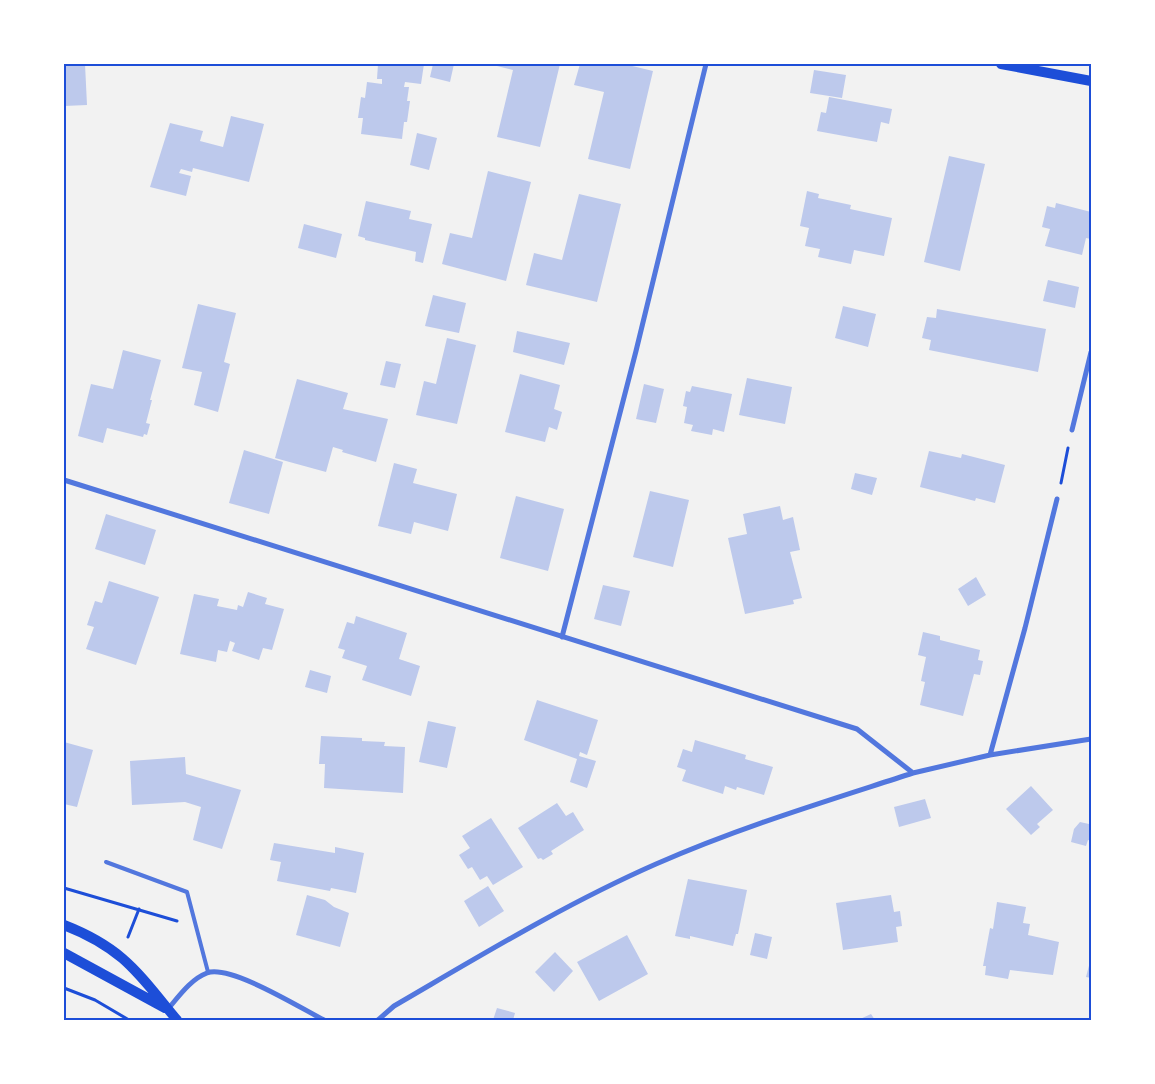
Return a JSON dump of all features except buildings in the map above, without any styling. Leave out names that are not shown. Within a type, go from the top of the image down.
[{"type":"main road","points":[[1001,64],[1091,81]]},
{"type":"main road","points":[[64,925],[82,932],[120,954],[143,976],[177,1020]]},
{"type":"main road","points":[[64,953],[168,1009]]},
{"type":"street","points":[[562,637],[636,351],[706,64]]},
{"type":"street","points":[[1072,430],[1091,352]]},
{"type":"street","points":[[64,480],[857,729],[913,773]]},
{"type":"street","points":[[990,755],[1025,628],[1057,499]]},
{"type":"street","points":[[378,1020],[394,1006],[531,925],[655,864],[740,829],[913,773],[990,755],[1091,739]]},
{"type":"street","points":[[168,1009],[185,989],[208,972],[228,973],[263,988],[324,1020]]},
{"type":"lane","points":[[106,862],[187,892],[208,972]]},
{"type":"path","points":[[1057,499],[1072,430]]},
{"type":"path","points":[[64,888],[197,928]]},
{"type":"path","points":[[126,943],[139,909]]},
{"type":"path","points":[[64,988],[96,1000],[129,1020]]}]
